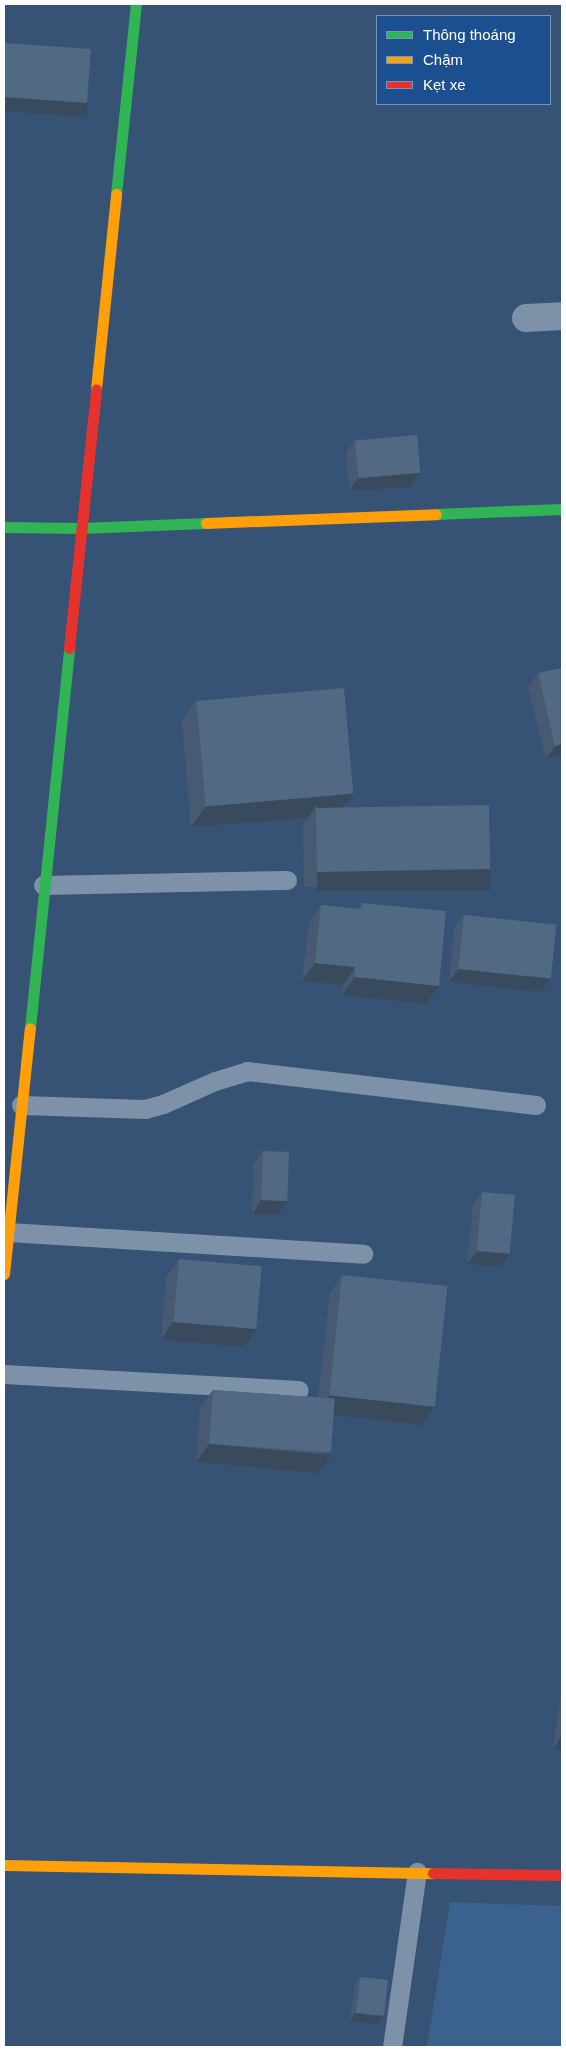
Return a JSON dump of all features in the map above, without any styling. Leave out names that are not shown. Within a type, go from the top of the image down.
[{"type":"street","points":[[4,1274],[80,528],[136,4]]},
{"type":"street","points":[[526,318],[562,316]]},
{"type":"street","points":[[4,527],[80,528],[562,509]]},
{"type":"street","points":[[4,1865],[562,1875]]},
{"type":"lane","points":[[43,886],[287,880]]},
{"type":"lane","points":[[21,1105],[145,1109],[163,1104],[215,1081],[247,1071],[536,1105]]},
{"type":"lane","points":[[8,1232],[363,1254]]},
{"type":"lane","points":[[4,1374],[299,1390]]},
{"type":"lane","points":[[392,2047],[417,1872]]},
{"type":"water","points":[[450,1902],[562,1906],[562,2047],[427,2047]]},
{"type":"building","points":[[4,43],[91,49],[87,103],[4,97]]},
{"type":"building","points":[[417,435],[420,473],[359,478],[355,440]]},
{"type":"building","points":[[562,668],[562,744],[555,746],[538,673]]},
{"type":"building","points":[[344,688],[353,794],[206,806],[197,701]]},
{"type":"building","points":[[489,805],[490,869],[317,872],[316,808]]},
{"type":"building","points":[[362,903],[446,911],[439,986],[355,977],[355,967],[315,963],[321,905],[361,909]]},
{"type":"building","points":[[464,915],[556,925],[551,978],[458,969]]},
{"type":"building","points":[[263,1151],[289,1152],[287,1201],[261,1200]]},
{"type":"building","points":[[482,1192],[515,1195],[510,1254],[477,1251]]},
{"type":"building","points":[[179,1259],[262,1266],[256,1329],[174,1322]]},
{"type":"building","points":[[342,1275],[447,1286],[435,1406],[329,1395]]},
{"type":"building","points":[[213,1390],[335,1399],[331,1452],[209,1444]]},
{"type":"building","points":[[360,1977],[388,1980],[384,2016],[356,2013]]},
{"type":"traffic: fast","points":[[116,194],[136,4]]},
{"type":"traffic: fast","points":[[436,514],[562,509]]},
{"type":"traffic: fast","points":[[4,527],[80,528],[206,523]]},
{"type":"traffic: fast","points":[[30,1028],[69,648]]},
{"type":"traffic: slow","points":[[96,389],[116,194]]},
{"type":"traffic: slow","points":[[206,523],[436,514]]},
{"type":"traffic: slow","points":[[4,1274],[30,1028]]},
{"type":"traffic: slow","points":[[4,1865],[433,1873]]},
{"type":"traffic: jam","points":[[69,648],[96,389]]},
{"type":"traffic: jam","points":[[433,1873],[562,1875]]}]
